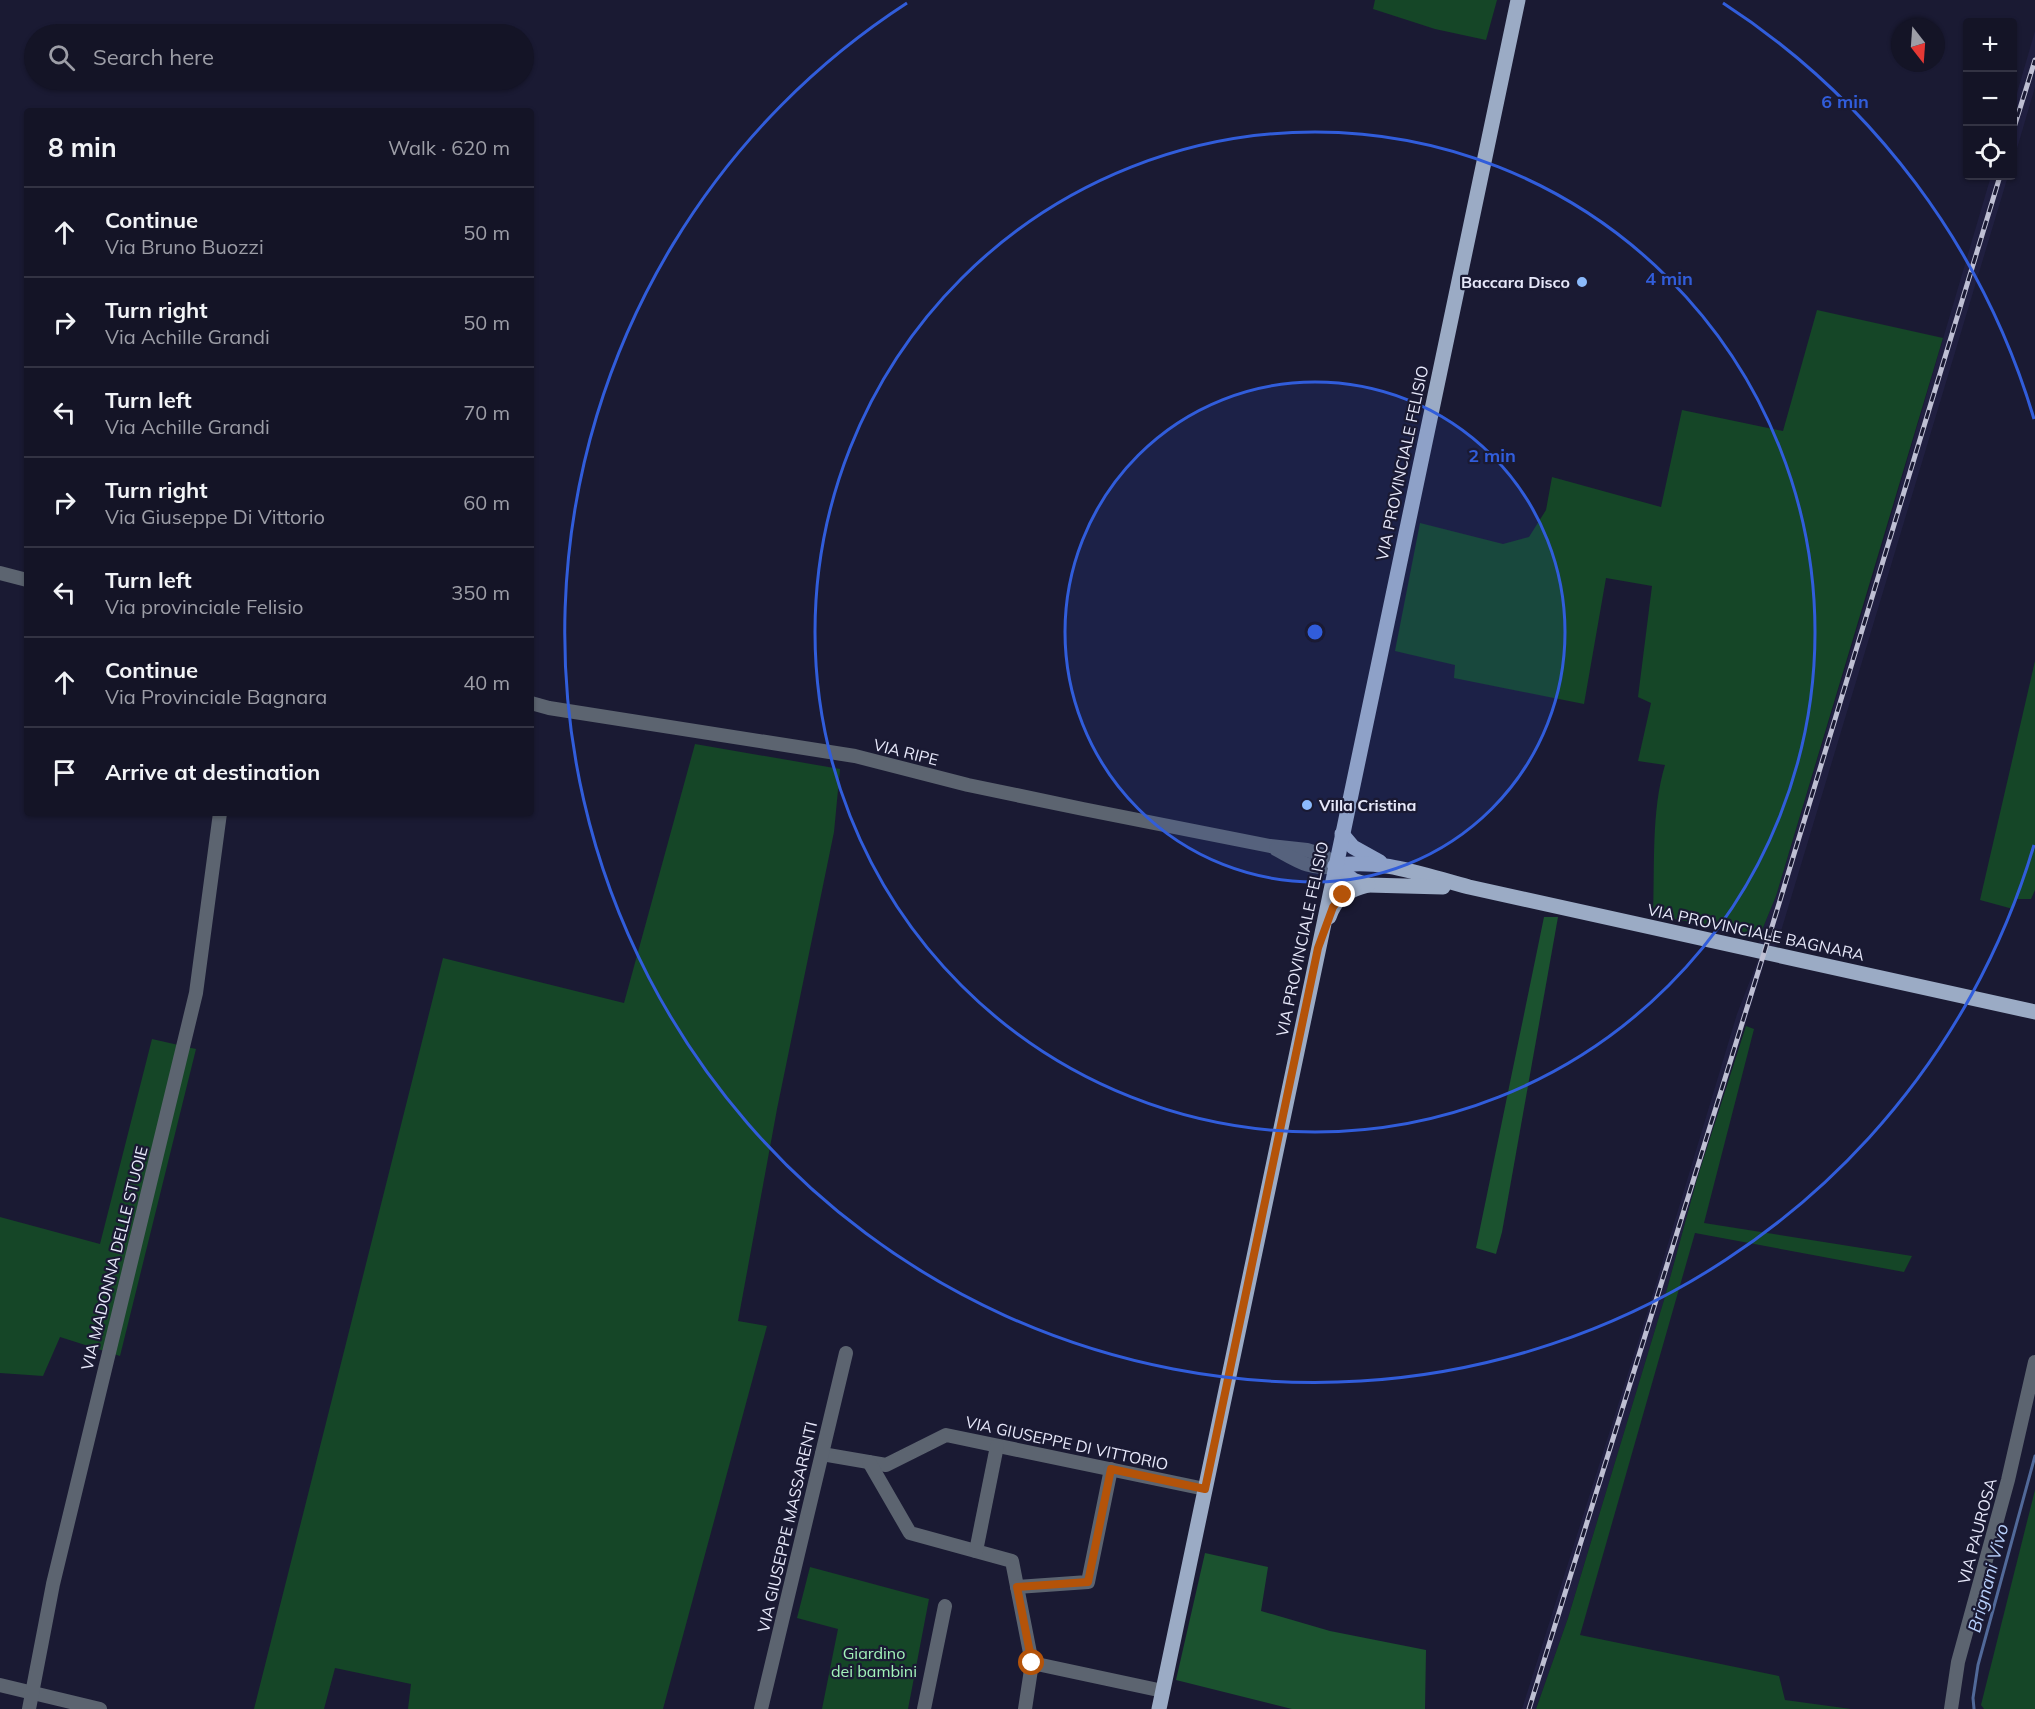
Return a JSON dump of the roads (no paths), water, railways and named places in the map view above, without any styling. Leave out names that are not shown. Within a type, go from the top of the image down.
[{"type":"main road","name":"VIA PROVINCIALE FELISIO","points":[[1159,1709],[1518,0]]},
{"type":"main road","name":"VIA PROVINCIALE BAGNARA","points":[[1342,834],[1353,847],[1384,864],[1468,887],[2035,1012]]},
{"type":"main road","name":"VIA PROVINCIALE BAGNARA","points":[[1335,866],[1347,863],[1384,864]]},
{"type":"main road","name":"VIA PROVINCIALE BAGNARA","points":[[1335,866],[1353,880],[1368,885]]},
{"type":"main road","name":"VIA PROVINCIALE BAGNARA","points":[[1318,948],[1333,907],[1341,897],[1353,889],[1368,885],[1468,887]]},
{"type":"street","points":[[0,573],[24,579]]},
{"type":"street","name":"VIA RIPE","points":[[534,703],[549,708],[855,756],[980,787],[1270,846],[1307,850],[1323,855],[1335,866]]},
{"type":"street","name":"VIA MADONNA DELLE STUOIE","points":[[29,1709],[52,1584],[196,993],[220,816]]},
{"type":"street","name":"VIA GIUSEPPE MASSARENTI","points":[[761,1709],[846,1353]]},
{"type":"street","name":"VIA PAUROSA","points":[[1951,1709],[1958,1662],[2008,1480],[2035,1362]]},
{"type":"street","name":"VIA GIUSEPPE DI VITTORIO","points":[[822,1454],[886,1465],[946,1435],[1205,1489]]},
{"type":"street","points":[[976,1551],[997,1446]]},
{"type":"street","points":[[869,1462],[910,1533],[1012,1561],[1032,1663],[1024,1709]]},
{"type":"street","points":[[1017,1587],[1088,1582],[1111,1469]]},
{"type":"street","points":[[924,1709],[945,1606]]},
{"type":"street","points":[[1032,1663],[1163,1690]]},
{"type":"street","points":[[0,1685],[100,1709]]},
{"type":"waterway","name":"Brignani Vivo","points":[[1974,1709],[1973,1698],[1978,1665],[2035,1456]]},
{"type":"railway","points":[[2014,126],[2035,60]]},
{"type":"railway","points":[[1529,1709],[1764,953],[1999,180]]},
{"type":"place","name":"Baccara Disco","points":[[1582,282]]},
{"type":"place","name":"Villa Cristina","points":[[1307,805]]},
{"type":"park label","name":"Giardino dei bambini","points":[[874,1662]]}]
